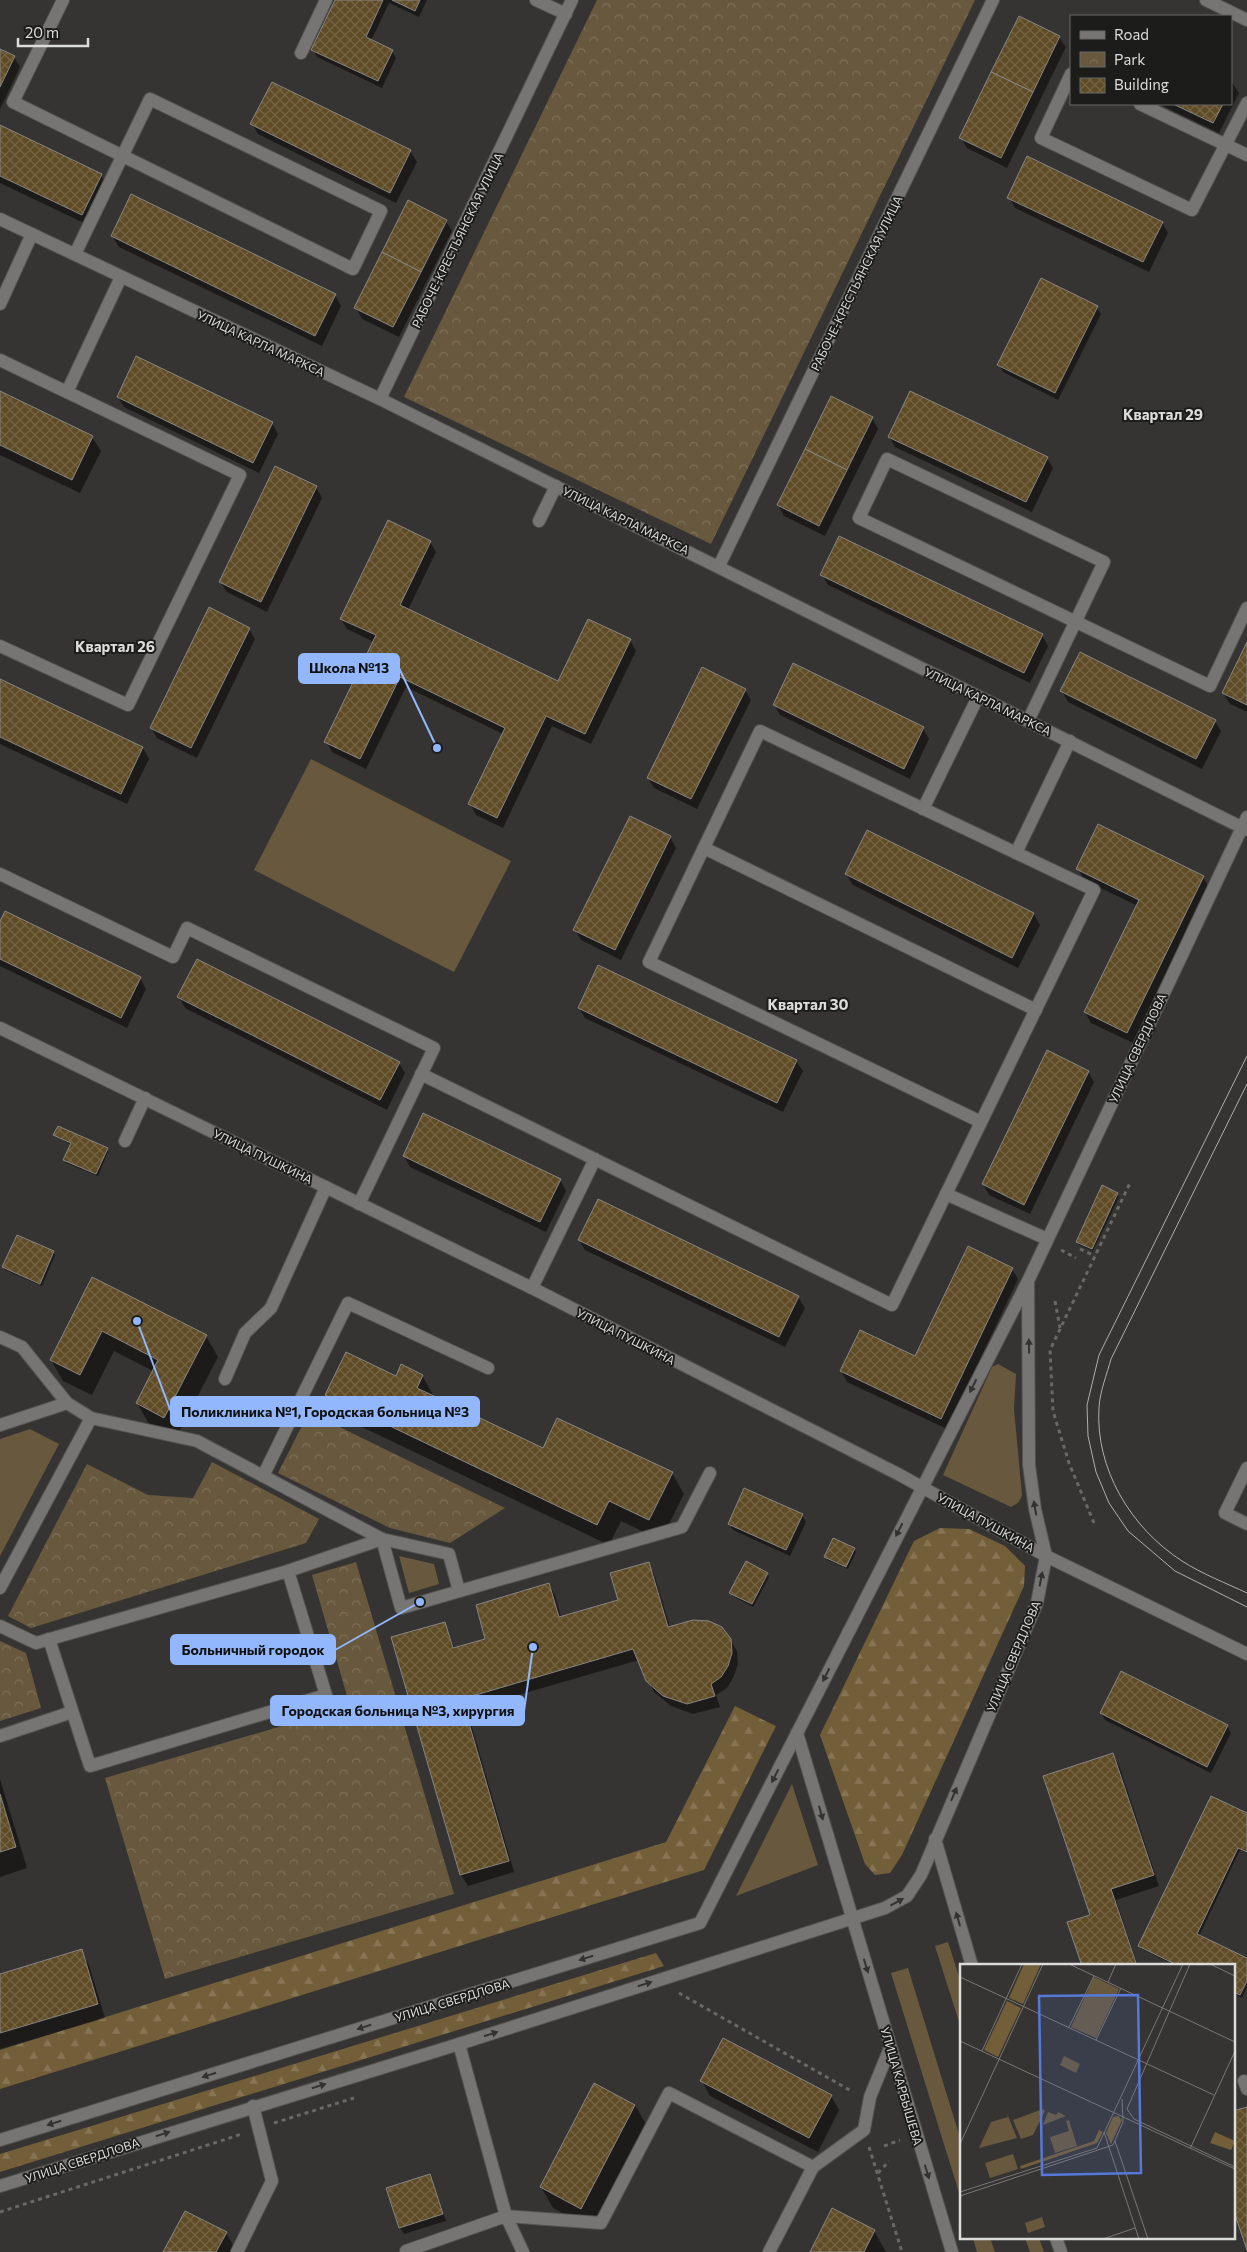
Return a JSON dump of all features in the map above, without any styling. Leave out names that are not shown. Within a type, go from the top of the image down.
[{"type":"street","points":[[62,0],[13,102],[122,156],[353,269],[381,211],[150,99],[122,156],[76,254]]},
{"type":"street","points":[[302,54],[326,0]]},
{"type":"street","points":[[536,0],[566,14]]},
{"type":"street","name":"РАБОЧЕ-КРЕСТЬЯНСКАЯ УЛИЦА","points":[[380,399],[572,0]]},
{"type":"street","name":"РАБОЧЕ-КРЕСТЬЯНСКАЯ УЛИЦА","points":[[719,566],[993,0]]},
{"type":"street","points":[[1206,0],[1247,20]]},
{"type":"street","points":[[1070,76],[1041,138],[1192,210],[1247,103]]},
{"type":"street","points":[[1142,105],[1247,155]]},
{"type":"street","name":"УЛИЦА КАРЛА МАРКСА","points":[[0,219],[380,399],[719,566],[978,697],[1245,824]]},
{"type":"street","points":[[0,304],[32,234]]},
{"type":"street","points":[[67,392],[121,277]]},
{"type":"street","points":[[0,360],[240,475],[128,705],[0,646]]},
{"type":"street","points":[[1028,721],[1076,622],[1104,562],[887,458],[859,518],[1076,622],[1210,686],[1247,608]]},
{"type":"street","points":[[539,521],[556,486]]},
{"type":"street","points":[[923,809],[978,697]]},
{"type":"street","points":[[421,1074],[892,1305],[1094,890],[760,731],[649,962],[981,1122]]},
{"type":"street","points":[[1016,853],[1070,741]]},
{"type":"street","name":"УЛИЦА СВЕРДЛОВА","points":[[0,2140],[700,1923],[921,1486],[1028,1281],[1245,824]]},
{"type":"street","points":[[704,848],[1036,1010]]},
{"type":"street","points":[[0,874],[173,957],[188,928],[434,1048],[359,1204]]},
{"type":"street","name":"УЛИЦА ПУШКИНА","points":[[0,1028],[532,1288],[921,1486],[1046,1556],[1247,1654]]},
{"type":"street","points":[[125,1141],[145,1098]]},
{"type":"street","points":[[532,1288],[595,1159]]},
{"type":"street","points":[[225,1379],[246,1333],[271,1308],[326,1187]]},
{"type":"street","points":[[946,1194],[1047,1239]]},
{"type":"street","name":"УЛИЦА СВЕРДЛОВА","points":[[0,2186],[253,2106],[459,2044],[852,1919],[885,1908],[907,1896],[921,1875],[1037,1603],[1046,1556],[1035,1509],[1029,1465],[1028,1281]]},
{"type":"street","points":[[263,1476],[348,1302],[488,1368]]},
{"type":"street","points":[[0,1337],[22,1347],[67,1404],[91,1418],[197,1441],[382,1539],[449,1554],[459,1592]]},
{"type":"street","points":[[0,1425],[67,1404]]},
{"type":"street","points":[[0,1588],[91,1418]]},
{"type":"street","points":[[1247,1468],[1225,1513],[1247,1524]]},
{"type":"street","points":[[382,1539],[401,1608],[682,1527],[710,1473]]},
{"type":"street","points":[[0,1626],[36,1643],[288,1572],[382,1539]]},
{"type":"street","points":[[50,1639],[90,1766],[326,1695],[288,1572]]},
{"type":"street","points":[[0,1736],[72,1712]]},
{"type":"street","points":[[797,1733],[852,1919]]},
{"type":"street","points":[[935,1839],[971,1964]]},
{"type":"street","name":"УЛИЦА КАРБЫШЕВА","points":[[852,1919],[952,2252]]},
{"type":"street","points":[[459,2044],[506,2216],[524,2252]]},
{"type":"street","points":[[769,2252],[813,2167],[864,2130],[870,2097],[890,2048]]},
{"type":"street","points":[[406,2251],[506,2216],[601,2223],[669,2094],[813,2167]]},
{"type":"street","points":[[237,2252],[272,2181],[253,2106]]},
{"type":"street","points":[[1057,2240],[1061,2252]]},
{"type":"path","points":[[1094,1523],[1069,1463],[1053,1411],[1050,1350],[1131,1181]]},
{"type":"path","points":[[1080,1249],[1095,1256]]},
{"type":"path","points":[[1055,1301],[1060,1329]]},
{"type":"path","points":[[670,1996],[680,1992],[858,2095]]},
{"type":"path","points":[[0,2212],[362,2095]]},
{"type":"path","points":[[864,2130],[902,2252]]},
{"type":"path","points":[[878,2174],[889,2161]]},
{"type":"green space","points":[[597,0],[975,0],[711,544],[404,397]]},
{"type":"green space","points":[[311,759],[511,861],[454,972],[254,870]]},
{"type":"green space","points":[[998,1364],[1016,1374],[1014,1409],[1022,1495],[1019,1502],[1011,1507],[943,1475],[992,1367]]},
{"type":"green space","points":[[309,1412],[505,1508],[450,1543],[390,1528],[278,1473]]},
{"type":"green space","points":[[30,1429],[59,1444],[0,1556],[0,1439]]},
{"type":"green space","points":[[212,1462],[319,1519],[306,1543],[31,1628],[8,1616],[87,1464],[148,1495],[193,1498]]},
{"type":"green space","points":[[940,1528],[969,1529],[1005,1546],[1025,1566],[1024,1586],[902,1855],[890,1873],[875,1875],[865,1864],[820,1735],[914,1541]]},
{"type":"green space","points":[[399,1556],[434,1564],[439,1584],[409,1593]]},
{"type":"green space","points":[[356,1562],[454,1894],[165,1979],[105,1778],[350,1706],[312,1575]]},
{"type":"green space","points":[[0,1641],[26,1653],[41,1708],[0,1721]]},
{"type":"green space","points":[[735,1706],[776,1726],[704,1870],[0,2089],[0,2050],[666,1842]]},
{"type":"green space","points":[[792,1784],[818,1865],[736,1896]]},
{"type":"green space","points":[[948,1942],[960,1980],[960,2025],[935,1946]]},
{"type":"green space","points":[[656,1953],[664,1966],[0,2172],[0,2154]]},
{"type":"green space","points":[[908,1968],[960,2138],[960,2196],[891,1973]]},
{"type":"green space","points":[[974,2240],[991,2240],[995,2252],[977,2252]]},
{"type":"green space","points":[[1026,2240],[1040,2240],[1044,2252],[1030,2252]]},
{"type":"building","points":[[335,0],[383,0],[366,37],[393,50],[378,81],[311,50]]},
{"type":"building","points":[[392,0],[420,0],[415,11]]},
{"type":"building","points":[[1019,16],[1060,36],[1033,92],[991,72]]},
{"type":"building","points":[[0,49],[15,56],[0,87]]},
{"type":"building","points":[[991,72],[1033,92],[1001,158],[959,138]]},
{"type":"building","points":[[272,82],[411,150],[390,193],[250,124]]},
{"type":"building","points":[[1175,105],[1222,105],[1213,123]]},
{"type":"building","points":[[0,125],[102,174],[82,215],[0,176]]},
{"type":"building","points":[[1027,156],[1163,222],[1143,262],[1007,198]]},
{"type":"building","points":[[131,194],[336,294],[315,336],[111,236]]},
{"type":"building","points":[[408,200],[447,220],[421,272],[382,252]]},
{"type":"building","points":[[382,252],[421,272],[393,327],[354,308]]},
{"type":"building","points":[[1041,278],[1098,306],[1055,393],[997,365]]},
{"type":"building","points":[[136,356],[273,422],[253,463],[117,397]]},
{"type":"building","points":[[0,391],[93,436],[72,480],[0,445]]},
{"type":"building","points":[[910,391],[1048,457],[1026,502],[888,437]]},
{"type":"building","points":[[831,396],[873,417],[847,470],[805,449]]},
{"type":"building","points":[[805,449],[847,470],[819,526],[777,505]]},
{"type":"building","points":[[275,466],[317,486],[261,602],[219,582]]},
{"type":"building","points":[[388,520],[431,541],[400,605],[558,681],[588,619],[631,639],[585,734],[546,716],[497,818],[468,804],[505,728],[400,677],[360,759],[324,742],[376,635],[340,619]]},
{"type":"building","points":[[839,536],[1043,634],[1024,673],[820,575]]},
{"type":"building","points":[[209,607],[250,628],[191,748],[150,728]]},
{"type":"building","points":[[1247,642],[1247,705],[1222,693]]},
{"type":"building","points":[[1080,652],[1216,720],[1196,759],[1060,691]]},
{"type":"building","points":[[793,663],[924,727],[904,769],[773,705]]},
{"type":"building","points":[[702,667],[746,689],[691,799],[647,778]]},
{"type":"building","points":[[0,679],[143,747],[121,794],[0,737]]},
{"type":"building","points":[[630,816],[671,836],[615,950],[573,930]]},
{"type":"building","points":[[1098,824],[1204,876],[1127,1033],[1084,1012],[1139,900],[1076,869]]},
{"type":"building","points":[[867,830],[1034,913],[1012,958],[845,874]]},
{"type":"building","points":[[5,911],[141,977],[121,1018],[0,959],[0,921]]},
{"type":"building","points":[[197,959],[400,1062],[380,1100],[177,997]]},
{"type":"building","points":[[598,965],[797,1060],[777,1103],[578,1008]]},
{"type":"building","points":[[1047,1050],[1089,1071],[1024,1205],[982,1184]]},
{"type":"building","points":[[423,1113],[561,1179],[540,1222],[403,1156]]},
{"type":"building","points":[[58,1126],[108,1148],[96,1174],[63,1160],[71,1143],[53,1135]]},
{"type":"building","points":[[1102,1185],[1118,1193],[1092,1249],[1076,1242]]},
{"type":"building","points":[[598,1199],[799,1296],[779,1337],[578,1240]]},
{"type":"building","points":[[17,1235],[54,1251],[40,1284],[2,1267]]},
{"type":"building","points":[[968,1246],[1013,1268],[941,1419],[840,1371],[860,1330],[915,1356]]},
{"type":"building","points":[[92,1277],[207,1335],[164,1418],[136,1403],[158,1360],[102,1331],[80,1375],[50,1360]]},
{"type":"building","points":[[346,1352],[396,1376],[401,1364],[423,1375],[417,1388],[543,1448],[557,1418],[673,1472],[649,1520],[609,1501],[597,1525],[325,1395]]},
{"type":"building","points":[[744,1488],[803,1514],[786,1550],[728,1524]]},
{"type":"building","points":[[833,1538],[855,1548],[846,1567],[824,1557]]},
{"type":"building","points":[[746,1561],[768,1573],[752,1604],[729,1593]]},
{"type":"building","points":[[649,1562],[668,1627],[693,1620],[709,1621],[722,1627],[731,1639],[732,1653],[728,1666],[721,1677],[711,1684],[715,1696],[687,1704],[663,1696],[646,1681],[633,1649],[462,1699],[509,1861],[460,1875],[391,1637],[445,1622],[453,1648],[485,1639],[476,1605],[549,1583],[559,1617],[618,1600],[610,1573]]},
{"type":"building","points":[[1121,1671],[1228,1725],[1207,1767],[1100,1713]]},
{"type":"building","points":[[1113,1753],[1154,1875],[1111,1889],[1136,1964],[1081,1964],[1067,1922],[1090,1915],[1043,1776]]},
{"type":"building","points":[[0,1794],[16,1847],[0,1852]]},
{"type":"building","points":[[1211,1796],[1247,1813],[1247,1852],[1238,1848],[1197,1934],[1247,1958],[1247,1981],[1240,1995],[1234,1992],[1234,1964],[1175,1964],[1138,1946]]},
{"type":"building","points":[[82,1949],[98,2004],[0,2033],[0,1974]]},
{"type":"building","points":[[723,2038],[832,2095],[809,2138],[700,2081]]},
{"type":"building","points":[[594,2083],[635,2105],[581,2209],[540,2187]]},
{"type":"building","points":[[1247,2107],[1247,2250],[1234,2212],[1234,2111]]},
{"type":"building","points":[[430,2174],[443,2214],[399,2228],[386,2188]]},
{"type":"building","points":[[832,2208],[875,2230],[864,2252],[810,2252]]},
{"type":"building","points":[[185,2211],[227,2232],[216,2252],[163,2252]]},
{"type":"tram line","points":[[1247,1056],[1099,1355],[1087,1405],[1088,1436],[1096,1472],[1109,1503],[1128,1531],[1175,1571],[1247,1607]]},
{"type":"tram line","points":[[1247,1084],[1111,1359],[1099,1407],[1099,1430],[1103,1453],[1110,1474],[1132,1514],[1147,1532],[1182,1561],[1247,1593]]},
{"type":"place","name":"Школа №13","points":[[437,748]]},
{"type":"place","name":"Поликлиника №1, Городская больница №3","points":[[137,1321]]},
{"type":"place","name":"Больничный городок","points":[[420,1602]]},
{"type":"place","name":"Городская больница №3, хирургия","points":[[533,1647]]},
{"type":"district","name":"Квартал 29","points":[[1163,414]]},
{"type":"district","name":"Квартал 26","points":[[115,646]]},
{"type":"district","name":"Квартал 30","points":[[808,1004]]}]
